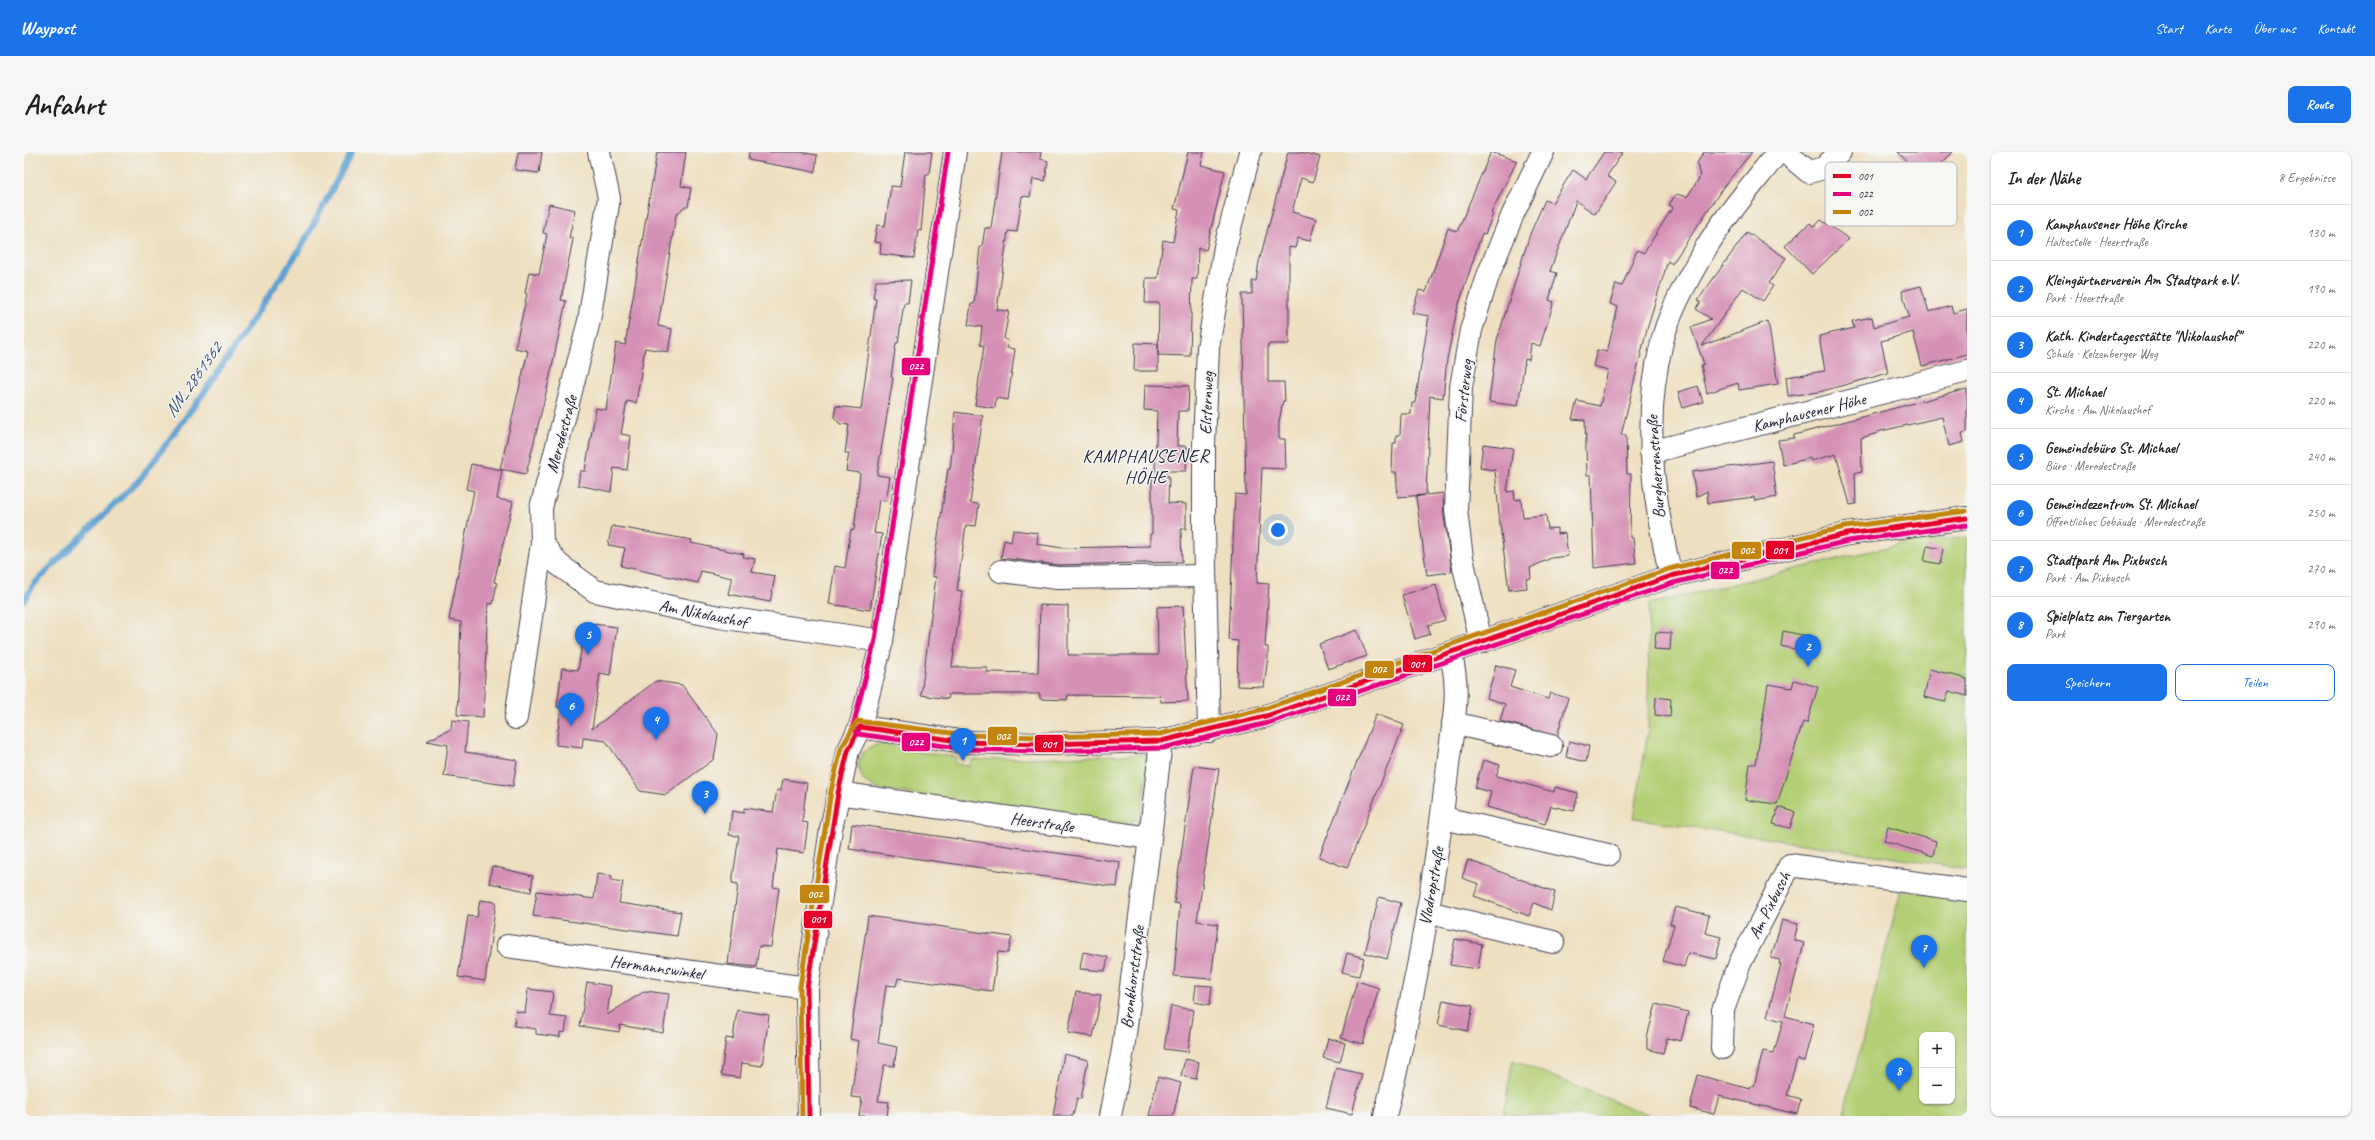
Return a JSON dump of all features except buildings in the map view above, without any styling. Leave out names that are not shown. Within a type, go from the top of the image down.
[{"type":"street","name":"Merodestraße","points":[[516,718],[542,543],[541,508],[589,321],[609,198],[599,152]]},
{"type":"street","points":[[808,1116],[807,988],[838,794],[848,751],[860,727],[882,641],[955,152]]},
{"type":"street","name":"Elsternweg","points":[[1209,730],[1205,576],[1204,445],[1208,348],[1226,247],[1250,152]]},
{"type":"street","name":"Försterweg","points":[[1481,642],[1462,558],[1456,510],[1461,387],[1471,330],[1489,273],[1512,214],[1543,152]]},
{"type":"street","name":"Burgherrenstraße","points":[[1671,576],[1659,525],[1651,452],[1650,410],[1662,341],[1683,291],[1707,245],[1778,152]]},
{"type":"street","points":[[1785,152],[1809,172],[1825,167]]},
{"type":"street","points":[[1830,162],[1840,152]]},
{"type":"street","name":"Kamphausener Höhe","points":[[1651,452],[1967,371]]},
{"type":"street","points":[[860,727],[966,742],[1042,744],[1161,741],[1266,716],[1450,654],[1671,576],[1847,534],[1967,518]]},
{"type":"street","name":"Am Nikolaushof","points":[[542,543],[558,564],[595,591],[719,617],[882,641]]},
{"type":"street","points":[[1002,571],[1057,578],[1205,576]]},
{"type":"street","name":"Vlodropstraße","points":[[1385,1116],[1412,998],[1442,818],[1453,723],[1456,671],[1450,654]]},
{"type":"street","points":[[1453,723],[1552,746]]},
{"type":"street","points":[[1150,838],[1161,741]]},
{"type":"street","name":"Heerstraße","points":[[838,794],[1150,838]]},
{"type":"street","points":[[1442,818],[1608,855]]},
{"type":"street","name":"Bronkhorststraße","points":[[1110,1116],[1123,1050],[1150,838]]},
{"type":"street","name":"Am Pixbusch","points":[[1722,1048],[1723,1010],[1749,944],[1790,864],[1967,890]]},
{"type":"street","points":[[1427,912],[1553,942]]},
{"type":"street","name":"Hermannswinkel","points":[[507,946],[807,988]]},
{"type":"green space","points":[[1967,538],[1967,869],[1634,818],[1648,730],[1649,604],[1917,540]]},
{"type":"green space","points":[[884,744],[904,750],[956,757],[955,764],[970,766],[971,760],[1150,754],[1140,820],[1133,820],[1132,825],[877,789],[864,781],[858,767],[863,752],[876,745]]},
{"type":"green space","points":[[1901,890],[1967,900],[1967,1116],[1843,1116]]},
{"type":"green space","points":[[1513,1060],[1650,1116],[1503,1116]]},
{"type":"waterway","name":"NN_2861362","points":[[24,600],[35,583],[141,478],[203,394],[300,249],[352,152]]},
{"type":"transit line","name":"022","points":[[948,152],[875,640],[853,726],[858,734],[966,749],[1042,751],[1163,748],[1268,723],[1673,583],[1848,541],[1967,525]]},
{"type":"transit line","name":"002","points":[[802,1116],[800,987],[831,791],[841,749],[857,721],[967,735],[1042,737],[1160,734],[1264,709],[1669,569],[1845,527],[1966,511]]},
{"type":"transit line","name":"001","points":[[860,727],[966,742],[1042,744],[1161,741],[1266,716],[1671,576],[1847,534],[1967,518]]},
{"type":"transit line","name":"001","points":[[809,1116],[807,988],[838,793],[848,751],[860,727]]},
{"type":"place","name":"Gemeindebüro St. Michael","points":[[588,655]]},
{"type":"place","name":"Kleingärtnerverein Am Stadtpark e.V.","points":[[1808,667]]},
{"type":"place","name":"Gemeindezentrum St. Michael","points":[[571,726]]},
{"type":"place","name":"St. Michael","points":[[656,740]]},
{"type":"place","name":"Kamphausener Höhe Kirche","points":[[963,761]]},
{"type":"place","name":"Kath. Kindertagesstätte \"Nikolaushof\"","points":[[705,814]]},
{"type":"place","name":"Stadtpark Am Pixbusch","points":[[1924,968]]},
{"type":"place","name":"Spielplatz am Tiergarten","points":[[1899,1091]]},
{"type":"district","name":"KAMPHAUSENER HÖHE","points":[[1146,466]]}]
